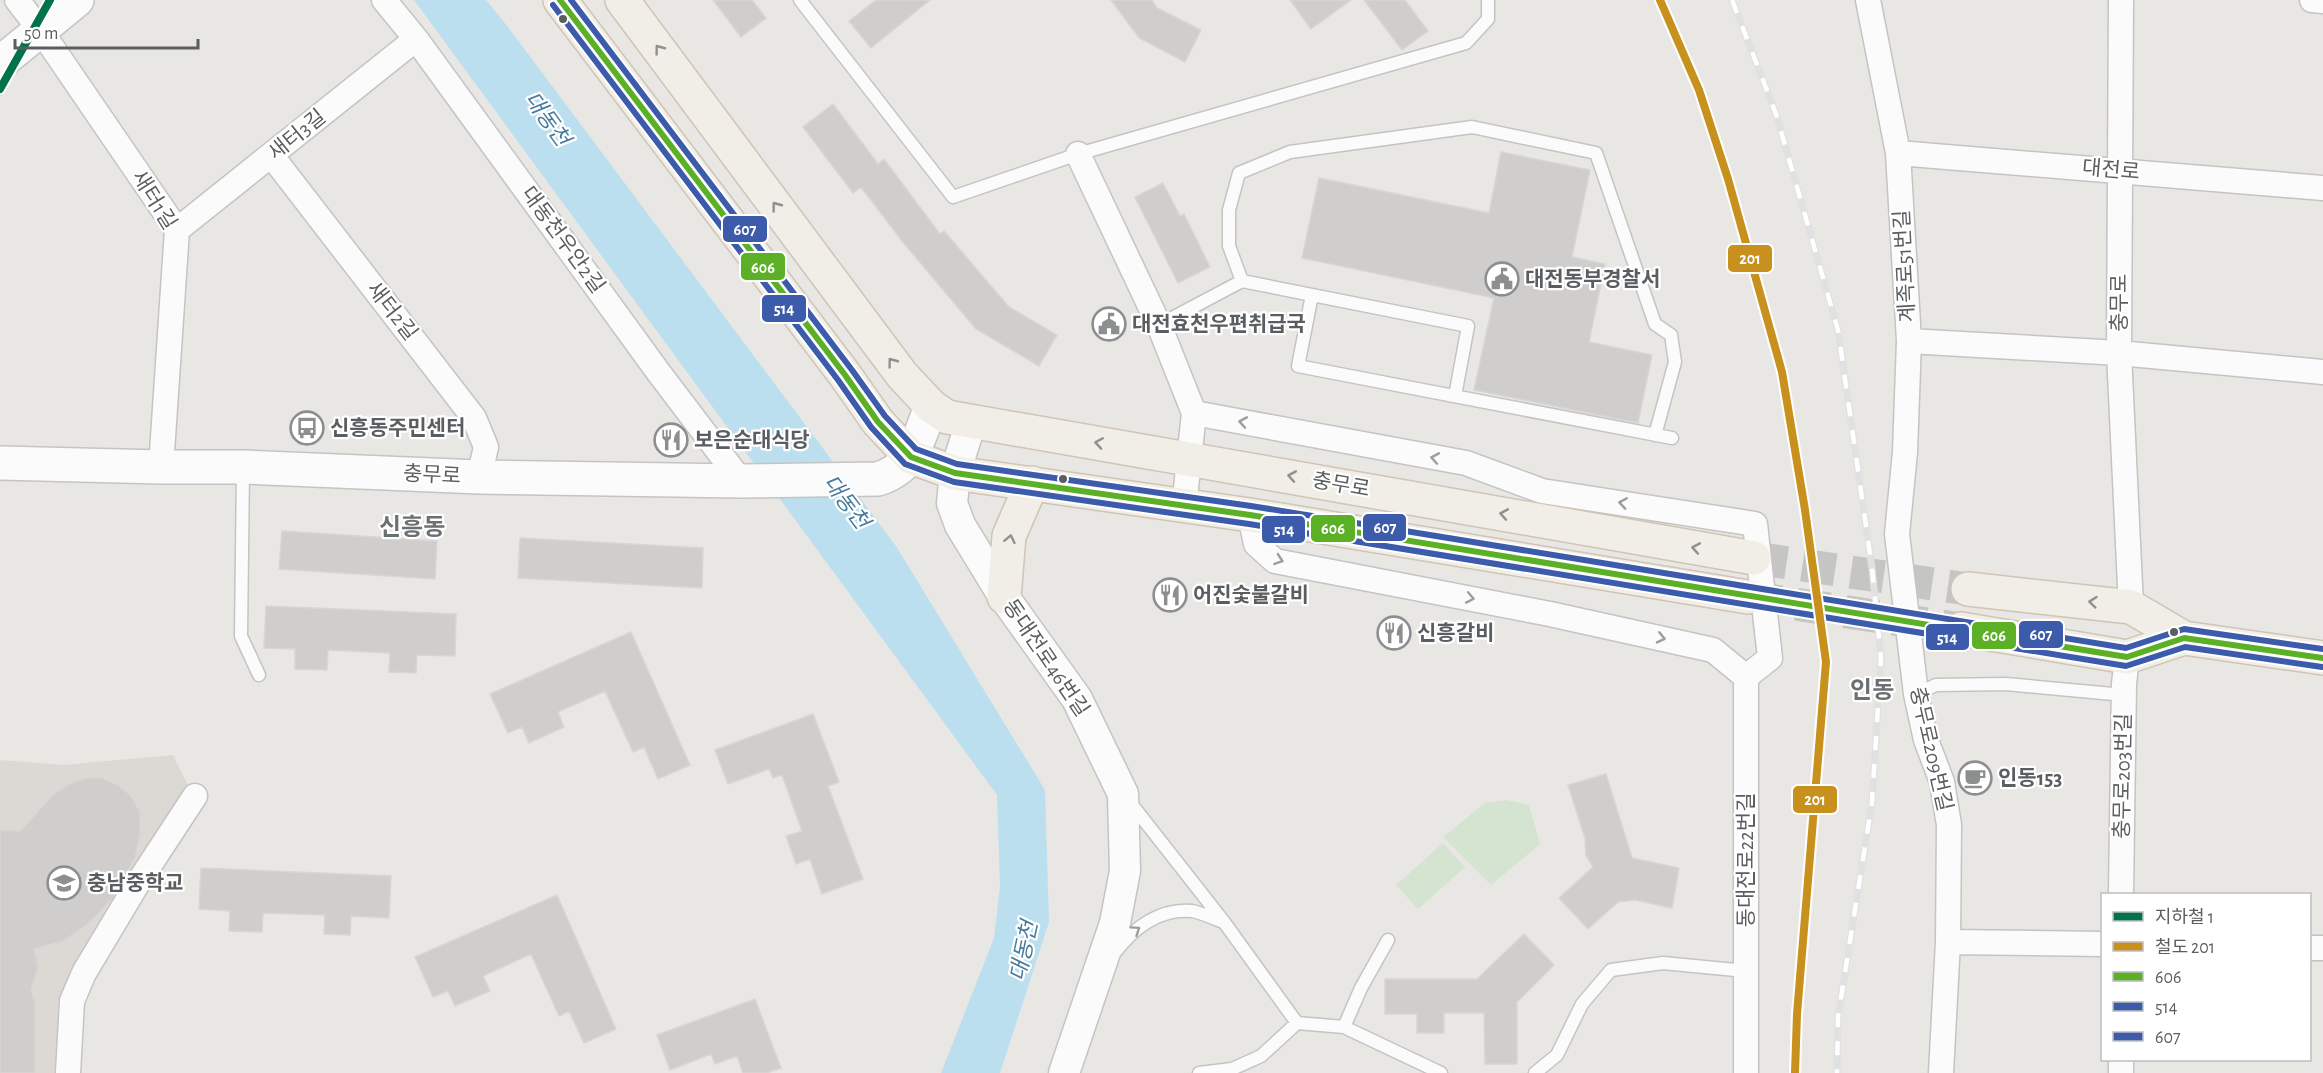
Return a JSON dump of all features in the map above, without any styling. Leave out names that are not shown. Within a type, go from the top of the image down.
[{"type":"main road","points":[[0,63],[78,0]]},
{"type":"main road","points":[[560,0],[845,375],[878,422],[912,457],[930,406],[902,375],[622,0]]},
{"type":"main road","name":"충무로","points":[[930,406],[947,417],[971,422],[1189,458],[1754,558]]},
{"type":"main road","name":"충무로","points":[[0,463],[243,467],[479,477],[741,481],[878,479],[894,474],[912,457],[955,473],[1250,515],[1748,597]]},
{"type":"main road","points":[[1004,597],[1009,536],[1032,483]]},
{"type":"main road","points":[[1968,589],[2131,607],[2184,638],[2323,658]]},
{"type":"main road","points":[[1961,629],[2127,657],[2184,638]]},
{"type":"street","name":"새터1길","points":[[18,0],[177,230],[161,467]]},
{"type":"street","name":"대동천우안2길","points":[[384,0],[416,39],[652,364],[741,481]]},
{"type":"street","name":"계족로51번길","points":[[1868,0],[1898,153],[1909,341],[1905,452],[1897,534]]},
{"type":"street","name":"충무로","points":[[2121,0],[2119,353],[2131,607]]},
{"type":"street","points":[[2312,0],[2323,1]]},
{"type":"street","name":"새터3길","points":[[177,230],[416,39]]},
{"type":"street","name":"대전로","points":[[1898,153],[2323,188]]},
{"type":"street","points":[[1078,154],[1159,325],[1194,413],[1184,507]]},
{"type":"street","name":"새터2길","points":[[272,155],[474,418],[486,447],[479,477]]},
{"type":"street","points":[[1909,341],[2119,353],[2323,372]]},
{"type":"street","points":[[1194,413],[1466,463],[1542,491],[1755,524],[1770,658],[1746,677],[1713,650],[1550,614],[1275,561],[1256,544],[1250,515]]},
{"type":"street","name":"동대전로46번길","points":[[971,422],[955,473],[952,502],[960,525],[1004,597],[1077,699],[1123,794],[1125,871],[1115,923],[1064,1073]]},
{"type":"street","name":"충무로209번길","points":[[1897,534],[1916,694],[1926,740],[1942,782],[1949,825],[1948,942],[1941,1073]]},
{"type":"street","name":"충무로203번길","points":[[2121,893],[2124,695],[2127,657]]},
{"type":"street","name":"동대전로22번길","points":[[1746,677],[1746,1073]]},
{"type":"street","points":[[68,1073],[72,1001],[84,973],[136,885],[195,796]]},
{"type":"street","points":[[1948,942],[2101,944]]},
{"type":"lane","points":[[800,0],[953,196],[1078,154],[1466,44],[1488,19],[1488,0]]},
{"type":"lane","points":[[1242,281],[1229,246],[1229,210],[1239,172],[1290,152],[1472,127],[1596,153],[1655,324],[1671,335],[1675,362],[1655,435]]},
{"type":"lane","points":[[1159,325],[1242,281],[1468,326],[1455,396]]},
{"type":"lane","points":[[1312,295],[1298,366],[1672,438]]},
{"type":"lane","points":[[243,467],[240,636],[259,675]]},
{"type":"lane","points":[[1916,694],[1936,685],[2006,684],[2124,695]]},
{"type":"lane","points":[[1123,794],[1224,922],[1297,1023]]},
{"type":"lane","points":[[1099,974],[1129,934],[1161,914],[1192,911],[1224,922]]},
{"type":"lane","points":[[1344,1027],[1361,988],[1388,940]]},
{"type":"lane","points":[[1535,1073],[1557,1055],[1582,1004],[1611,970],[1663,963],[1746,971]]},
{"type":"lane","points":[[1199,1073],[1232,1069],[1261,1056],[1297,1023],[1344,1027],[1442,1073]]},
{"type":"shaded area","name":"충남중학교","points":[[173,755],[188,785],[68,981],[66,1073],[0,1073],[0,760],[62,765]]},
{"type":"green space","points":[[1506,800],[1529,805],[1540,844],[1491,885],[1443,837],[1485,803]]},
{"type":"green space","points":[[1443,843],[1465,867],[1418,909],[1396,885]]},
{"type":"water","name":"대동천","points":[[414,0],[486,0],[508,27],[896,546],[1045,790],[1049,922],[1000,1073],[941,1073],[994,938],[1000,886],[997,795]]},
{"type":"building","points":[[713,0],[752,0],[766,18],[741,37]]},
{"type":"building","points":[[876,0],[930,0],[871,48],[849,21]]},
{"type":"building","points":[[1111,0],[1152,0],[1157,8],[1201,30],[1185,62],[1139,38]]},
{"type":"building","points":[[1290,0],[1351,0],[1311,29]]},
{"type":"building","points":[[1364,0],[1405,0],[1428,31],[1402,50]]},
{"type":"building","points":[[833,104],[878,164],[884,159],[940,234],[944,231],[1009,307],[1057,335],[1039,366],[976,329],[902,241],[861,187],[853,193],[803,127]]},
{"type":"building","name":"대전동부경찰서","points":[[1501,152],[1590,170],[1572,257],[1605,264],[1589,342],[1652,355],[1638,423],[1474,390],[1494,298],[1302,258],[1319,178],[1489,213]]},
{"type":"building","points":[[1163,183],[1180,216],[1184,214],[1210,267],[1178,283],[1135,197]]},
{"type":"building","points":[[282,531],[437,541],[435,579],[279,569]]},
{"type":"building","points":[[520,538],[703,548],[702,588],[518,578]]},
{"type":"building","points":[[266,606],[456,614],[455,656],[417,655],[416,673],[389,672],[390,653],[328,650],[327,670],[295,669],[295,649],[264,648]]},
{"type":"building","points":[[631,632],[690,765],[658,779],[644,747],[633,752],[605,691],[558,712],[564,727],[529,743],[522,727],[508,733],[490,694]]},
{"type":"building","points":[[813,714],[839,782],[828,786],[863,879],[822,894],[810,859],[796,864],[786,836],[802,831],[782,775],[773,778],[769,769],[728,784],[715,750]]},
{"type":"building","points":[[1606,774],[1632,858],[1679,868],[1672,908],[1635,900],[1618,902],[1588,929],[1559,898],[1593,867],[1586,855],[1585,838],[1568,785]]},
{"type":"building","name":"충남중학교","points":[[86,778],[102,778],[118,785],[131,796],[140,812],[140,834],[135,858],[112,899],[94,918],[63,941],[34,949],[38,967],[31,990],[35,1003],[35,1073],[0,1073],[0,830],[20,831],[54,794],[69,784]]},
{"type":"building","points":[[201,868],[391,876],[389,918],[351,916],[350,935],[324,934],[325,915],[263,913],[262,932],[229,931],[230,911],[199,909]]},
{"type":"building","points":[[557,895],[616,1029],[584,1043],[569,1011],[559,1016],[531,954],[483,976],[490,991],[455,1006],[448,991],[433,997],[415,957]]},
{"type":"building","points":[[1524,934],[1554,965],[1517,1002],[1517,1064],[1485,1064],[1484,1013],[1444,1013],[1444,1033],[1417,1033],[1417,1014],[1385,1014],[1385,979],[1477,979]]},
{"type":"building","points":[[755,999],[781,1068],[767,1073],[743,1073],[737,1056],[715,1064],[711,1054],[670,1070],[657,1035]]},
{"type":"tunnel","points":[[1754,558],[1968,589]]},
{"type":"tunnel","points":[[1748,597],[1961,629]]},
{"type":"railway","points":[[1732,0],[1776,114],[1838,330],[1872,568],[1881,658],[1872,802],[1838,1017],[1837,1073]]},
{"type":"metro line","name":"1","points":[[0,89],[50,0]]},
{"type":"rail line","name":"201","points":[[1660,0],[1699,90],[1728,179],[1782,372],[1805,510],[1826,662],[1797,1014],[1795,1073]]},
{"type":"transit line","name":"606","points":[[560,0],[845,375],[878,422],[911,457],[955,473],[1250,515],[2127,657],[2184,638],[2323,658]]},
{"type":"transit line","name":"607","points":[[571,0],[885,416],[916,449],[957,464],[1251,506],[2126,648],[2184,629],[2323,649]]},
{"type":"transit line","name":"514","points":[[553,5],[838,380],[871,427],[905,464],[954,482],[1249,524],[2126,666],[2185,647],[2322,667]]},
{"type":"place","name":"대전동부경찰서","points":[[1502,279]]},
{"type":"place","name":"대전효천우편취급국","points":[[1109,324]]},
{"type":"place","name":"신흥동주민센터","points":[[307,428]]},
{"type":"place","name":"보은순대식당","points":[[671,440]]},
{"type":"place","name":"어진숯불갈비","points":[[1170,595]]},
{"type":"place","name":"신흥갈비","points":[[1394,633]]},
{"type":"place","name":"인동153","points":[[1975,778]]},
{"type":"place","name":"충남중학교","points":[[64,883]]},
{"type":"district","name":"신흥동","points":[[412,528]]},
{"type":"district","name":"인동","points":[[1872,691]]}]
